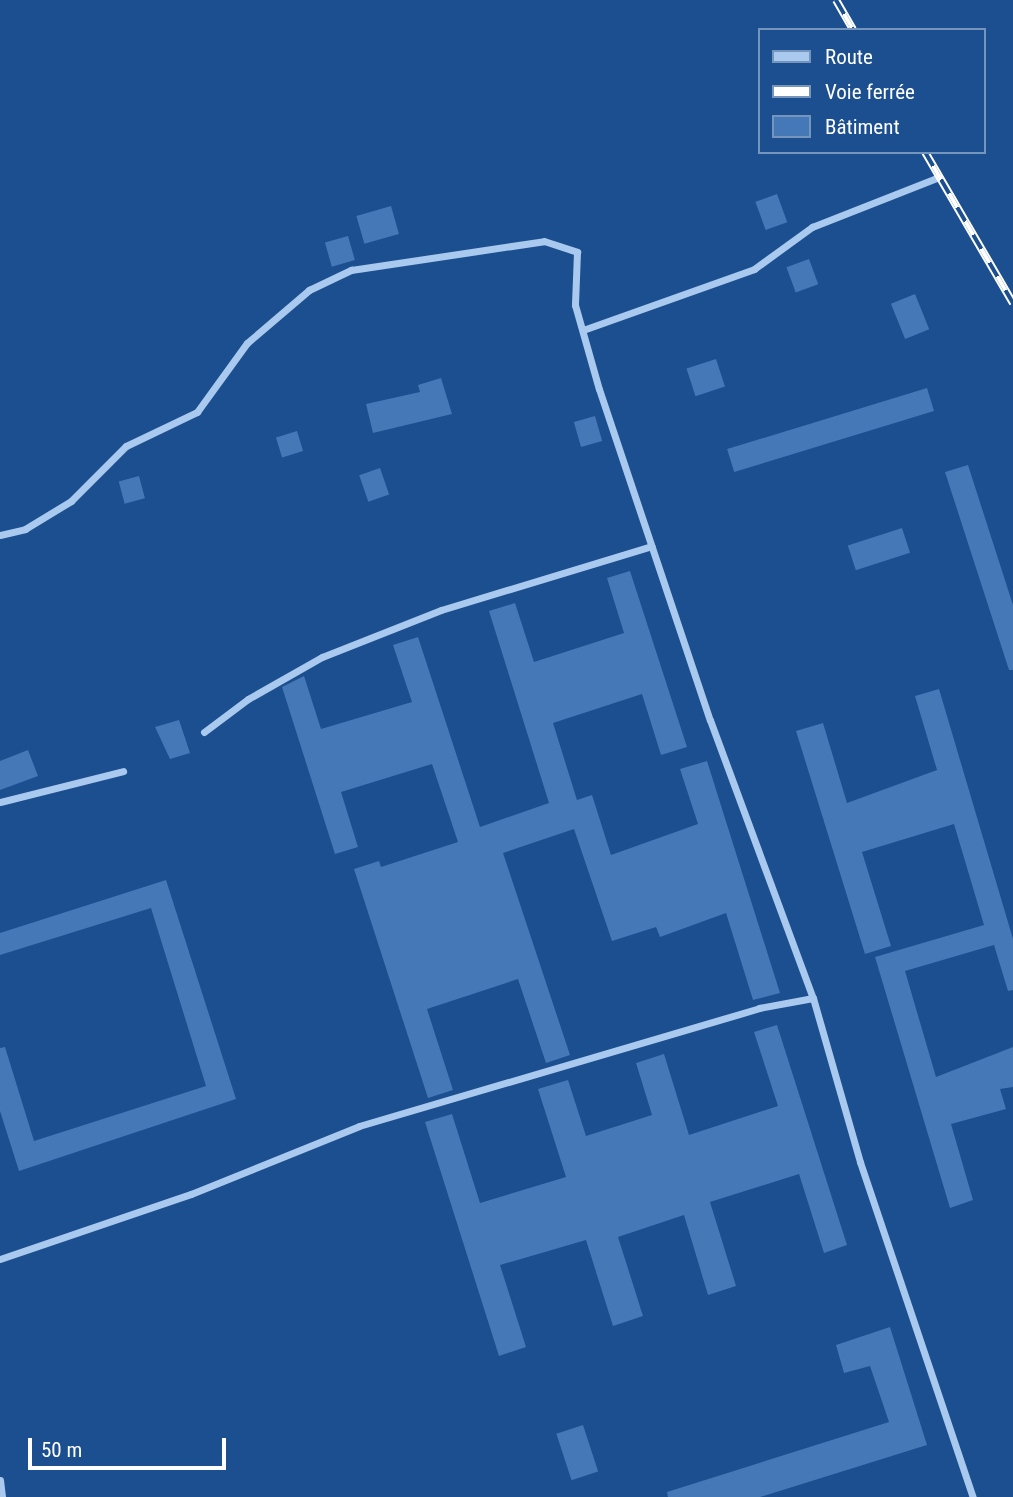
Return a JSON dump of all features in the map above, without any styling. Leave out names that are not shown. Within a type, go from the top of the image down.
[{"type":"street","points":[[583,330],[754,269],[812,227],[939,177]]},
{"type":"street","points":[[0,535],[24,529],[71,501],[126,446],[197,412],[247,343],[309,290],[351,270],[544,241],[578,252],[575,305],[652,546],[813,998],[860,1163],[973,1497]]},
{"type":"street","points":[[204,732],[248,699],[322,657],[441,610],[652,546]]},
{"type":"street","points":[[0,802],[123,771]]},
{"type":"street","points":[[0,1259],[191,1194],[359,1126],[759,1008],[813,998]]},
{"type":"street","points":[[0,1480],[2,1497]]},
{"type":"building","points":[[777,194],[787,222],[766,230],[755,202]]},
{"type":"building","points":[[391,206],[399,234],[364,244],[356,216]]},
{"type":"building","points":[[348,236],[355,260],[332,267],[325,243]]},
{"type":"building","points":[[809,259],[818,284],[796,293],[786,267]]},
{"type":"building","points":[[915,294],[929,329],[905,339],[891,304]]},
{"type":"building","points":[[716,359],[725,387],[695,396],[687,369]]},
{"type":"building","points":[[441,378],[452,414],[373,433],[366,404],[420,392],[418,385]]},
{"type":"building","points":[[927,388],[934,411],[734,472],[727,449]]},
{"type":"building","points":[[595,416],[602,441],[581,447],[574,422]]},
{"type":"building","points":[[297,431],[303,451],[282,458],[276,437]]},
{"type":"building","points":[[968,465],[1013,605],[1013,670],[1009,670],[945,472]]},
{"type":"building","points":[[380,468],[389,494],[368,502],[359,475]]},
{"type":"building","points":[[139,476],[145,498],[125,504],[119,481]]},
{"type":"building","points":[[902,528],[910,553],[856,570],[848,546]]},
{"type":"building","points":[[630,571],[687,747],[661,755],[642,694],[553,723],[577,800],[592,795],[611,855],[698,824],[680,769],[707,761],[780,993],[753,1000],[726,913],[660,937],[656,927],[612,941],[574,829],[503,853],[570,1055],[546,1063],[518,979],[427,1009],[453,1090],[428,1098],[354,869],[379,861],[381,867],[458,842],[432,764],[341,792],[358,847],[335,854],[282,687],[304,676],[321,729],[412,702],[393,645],[418,637],[480,827],[549,803],[489,611],[515,603],[534,662],[624,633],[607,578]]},
{"type":"building","points":[[939,689],[1013,939],[1013,990],[1008,991],[994,945],[905,971],[936,1077],[1013,1047],[1013,1087],[1000,1089],[1006,1109],[951,1124],[973,1200],[950,1208],[875,957],[984,925],[954,824],[862,852],[891,946],[865,954],[796,731],[823,723],[847,803],[937,770],[915,696]]},
{"type":"building","points":[[179,720],[190,753],[170,759],[155,727]]},
{"type":"building","points":[[28,750],[38,776],[0,790],[0,761]]},
{"type":"building","points":[[166,880],[236,1099],[19,1171],[0,1111],[0,1048],[5,1047],[34,1141],[206,1086],[151,908],[0,955],[0,933]]},
{"type":"building","points":[[777,1025],[847,1245],[824,1253],[799,1174],[710,1202],[736,1286],[708,1295],[684,1215],[618,1237],[643,1316],[613,1326],[586,1240],[500,1265],[526,1347],[499,1356],[425,1122],[452,1114],[480,1203],[566,1177],[538,1089],[568,1080],[586,1136],[652,1115],[636,1063],[664,1054],[689,1135],[778,1106],[754,1032]]},
{"type":"building","points":[[890,1327],[927,1445],[760,1497],[668,1497],[667,1492],[889,1422],[870,1366],[844,1373],[836,1345]]},
{"type":"building","points":[[583,1425],[598,1472],[572,1480],[556,1434]]},
{"type":"railway","points":[[836,0],[852,28]]},
{"type":"railway","points":[[926,154],[1013,303]]}]
